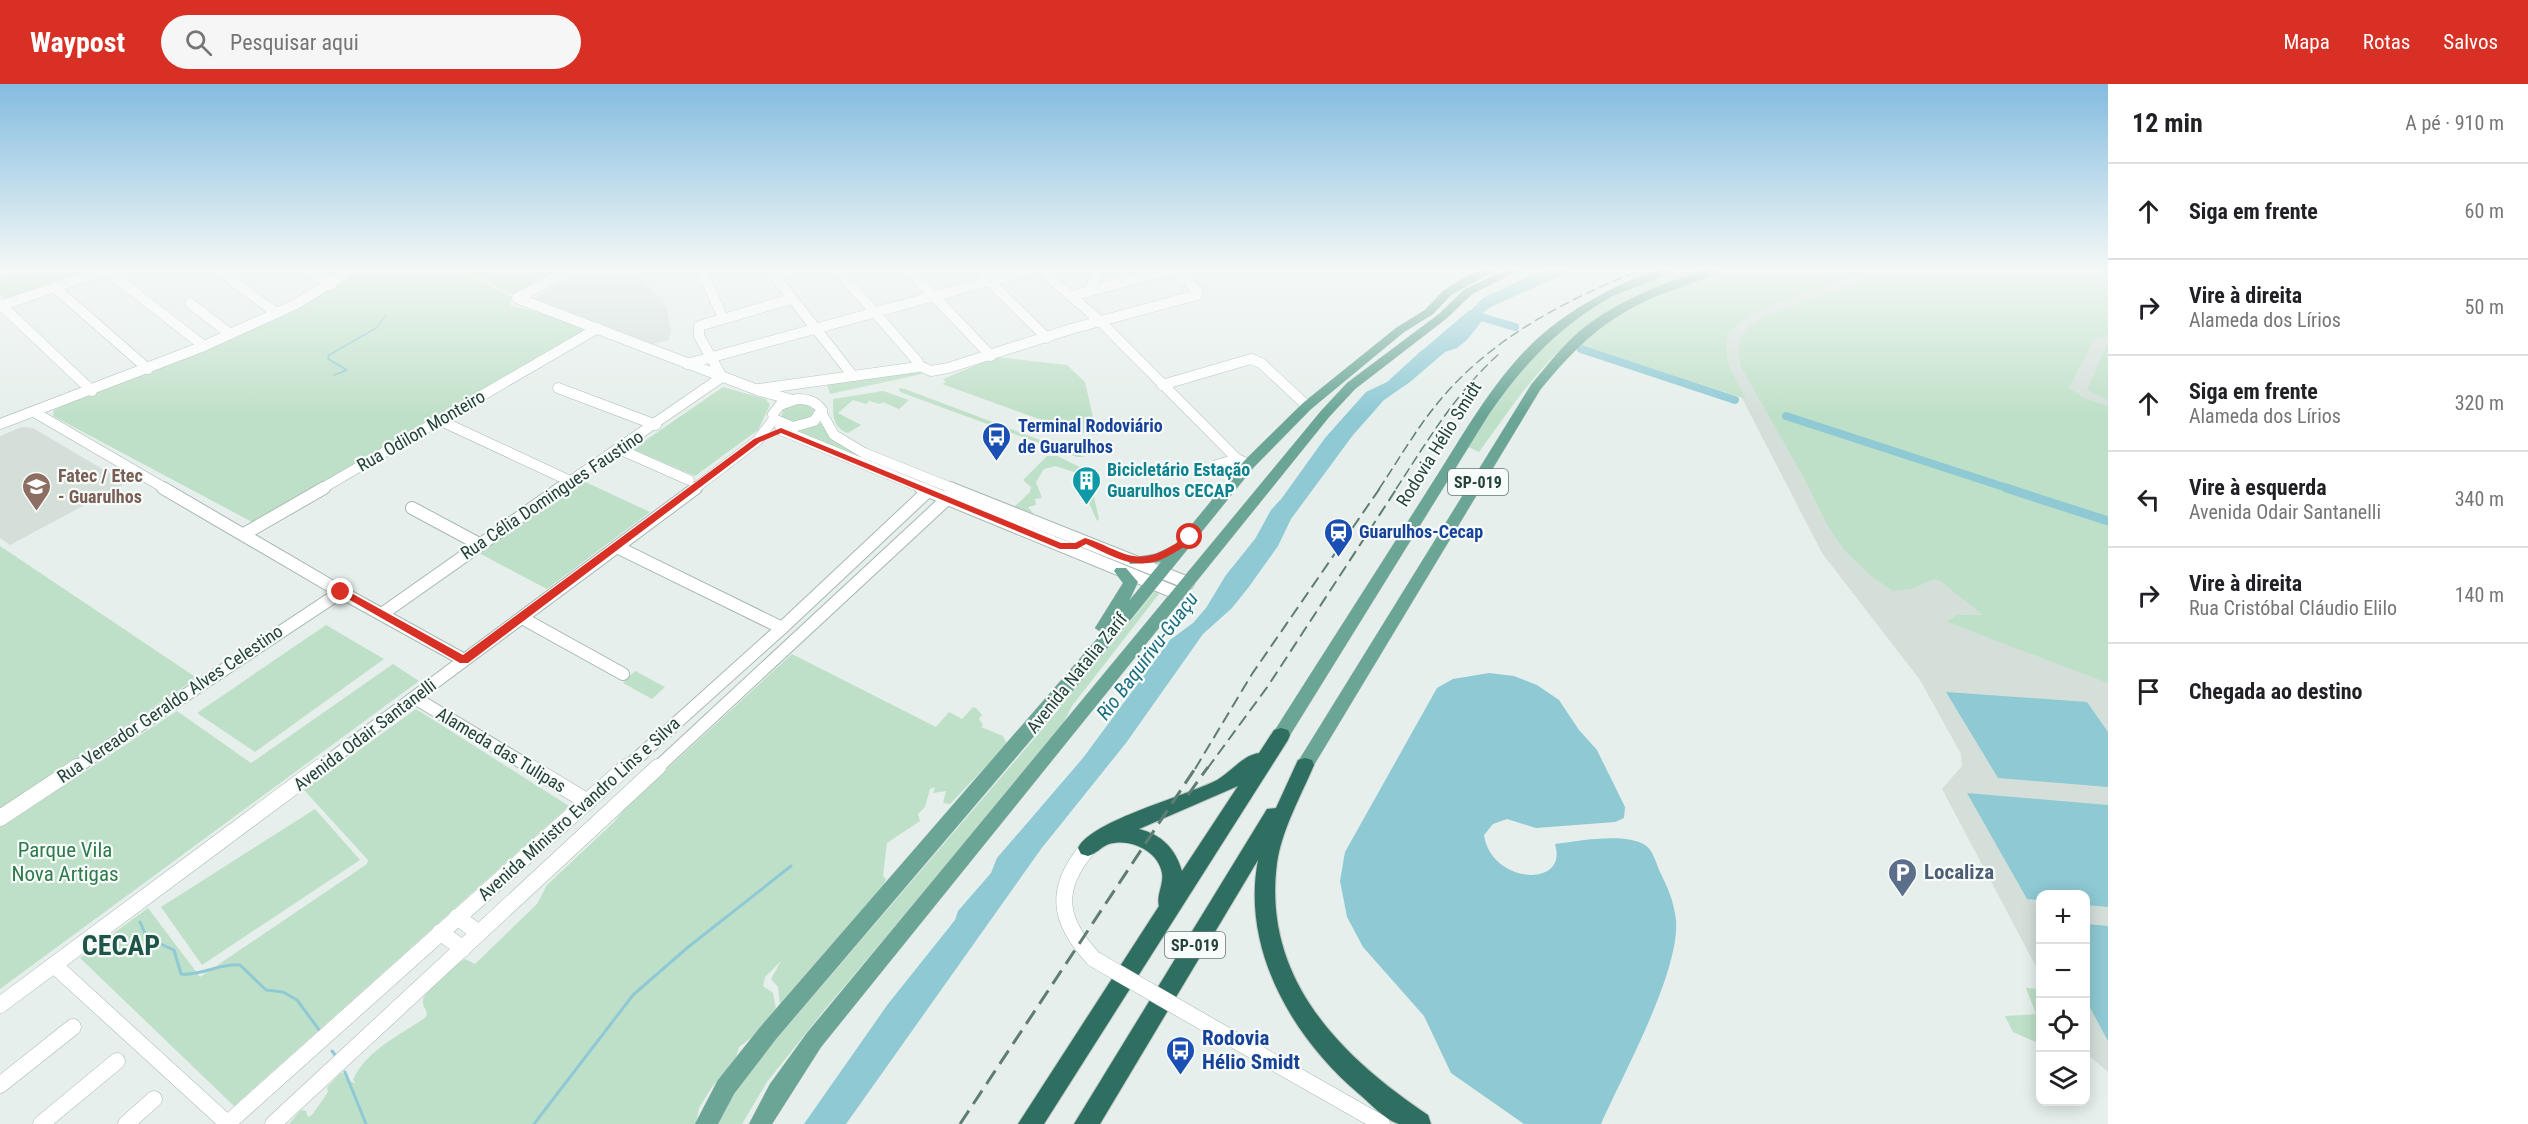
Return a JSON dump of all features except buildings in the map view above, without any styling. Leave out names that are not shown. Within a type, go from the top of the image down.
[{"type":"highway","points":[[1088,848],[1111,832],[1225,785],[1257,761],[1281,735]]},
{"type":"highway","name":"Rodovia Hélio Smidt","points":[[1030,1124],[1281,735]]},
{"type":"highway","points":[[1305,765],[1274,838],[1267,863],[1264,890],[1267,926],[1277,963],[1294,1001],[1319,1038],[1351,1073],[1389,1106],[1419,1124]]},
{"type":"highway","name":"SP-019","points":[[1086,1124],[1305,765]]},
{"type":"highway","points":[[1088,848],[1105,838],[1126,835],[1147,840],[1165,854],[1172,868],[1174,883],[1154,934]]},
{"type":"main road","name":"Avenida Natalia Zarif","points":[[706,1124],[726,1087],[769,1032],[1075,677],[1185,543],[1243,461],[1400,330],[1420,318]]},
{"type":"main road","name":"Avenida Natalia Zarif","points":[[760,1124],[777,1092],[814,1040],[1184,588],[1272,475],[1351,386],[1441,318]]},
{"type":"main road","name":"Rodovia Hélio Smidt","points":[[1281,735],[1483,414],[1519,362],[1569,318]]},
{"type":"main road","name":"SP-019","points":[[1305,765],[1535,388],[1566,350],[1587,331],[1609,318]]},
{"type":"main road","points":[[1135,561],[1158,558],[1185,543]]},
{"type":"main road","points":[[1075,677],[1094,642],[1129,589],[1131,582],[1122,572]]},
{"type":"street","points":[[14,318],[92,391]]},
{"type":"street","points":[[88,318],[148,369]]},
{"type":"street","points":[[165,318],[204,346]]},
{"type":"street","points":[[209,318],[230,334]]},
{"type":"street","points":[[0,424],[148,369],[266,318]]},
{"type":"street","points":[[571,318],[758,391],[773,400],[780,422],[928,491],[1122,572],[1156,577],[1184,588]]},
{"type":"street","points":[[722,377],[698,329],[703,324],[723,318]]},
{"type":"street","points":[[807,318],[854,376]]},
{"type":"street","points":[[687,364],[858,318]]},
{"type":"street","points":[[880,318],[917,364],[936,371],[1117,318]]},
{"type":"street","points":[[954,318],[991,356]]},
{"type":"street","points":[[1027,318],[1047,338]]},
{"type":"street","points":[[1096,318],[1162,385],[1243,461]]},
{"type":"street","name":"Rua Odilon Monteiro","points":[[244,534],[598,328]]},
{"type":"street","points":[[1162,385],[1251,359],[1261,363],[1307,406]]},
{"type":"street","points":[[758,391],[917,364]]},
{"type":"street","name":"Rua Célia Domingues Faustino","points":[[382,614],[479,544],[656,425],[722,377]]},
{"type":"street","points":[[799,399],[793,391],[802,383]]},
{"type":"street","points":[[558,388],[656,425]]},
{"type":"street","points":[[758,391],[817,403],[827,427],[851,448],[1135,561],[1156,577]]},
{"type":"street","points":[[780,422],[799,399]]},
{"type":"street","points":[[34,412],[341,592],[464,660]]},
{"type":"street","points":[[780,422],[813,423],[822,414]]},
{"type":"street","points":[[439,420],[570,481]]},
{"type":"street","name":"Avenida Odair Santanelli","points":[[0,1005],[415,698],[780,422]]},
{"type":"street","points":[[619,449],[689,480]]},
{"type":"street","points":[[1217,465],[1243,461]]},
{"type":"street","name":"Avenida Ministro Evandro Lins e Silva","points":[[228,1124],[782,628],[928,491]]},
{"type":"street","name":"Avenida Ministro Evandro Lins e Silva","points":[[273,1124],[947,499]]},
{"type":"street","points":[[412,508],[479,544]]},
{"type":"street","points":[[1060,546],[1077,546],[1085,541]]},
{"type":"street","points":[[617,547],[782,628]]},
{"type":"street","name":"Rua Vereador Geraldo Alves Celestino","points":[[0,818],[341,592]]},
{"type":"street","points":[[522,618],[622,674]]},
{"type":"street","name":"Alameda das Tulipas","points":[[415,698],[588,802]]},
{"type":"street","points":[[1088,848],[1069,872],[1063,902],[1066,920],[1074,938],[1094,959],[1382,1124]]},
{"type":"street","points":[[457,917],[479,933]]},
{"type":"street","points":[[440,932],[463,949]]},
{"type":"street","points":[[54,965],[228,1124]]},
{"type":"street","points":[[0,1085],[73,1028]]},
{"type":"street","points":[[41,1124],[117,1061]]},
{"type":"street","points":[[126,1124],[154,1099]]},
{"type":"shaded area","points":[[585,318],[668,318],[671,330],[669,340],[653,344]]},
{"type":"shaded area","points":[[1732,318],[2108,318],[2108,1072],[2090,1056],[2090,890],[2036,890],[2036,966],[1942,789],[1962,766],[1961,754],[1920,680],[1822,553],[1742,398],[1702,334]]},
{"type":"shaded area","name":"Fatec / Etec - Guarulhos","points":[[22,427],[33,428],[126,483],[10,545],[0,538],[0,436]]},
{"type":"green space","points":[[261,318],[555,318],[583,327],[583,331],[254,523],[53,416],[54,410],[71,402],[193,353]]},
{"type":"green space","points":[[1604,318],[1576,337],[1540,371],[1479,452],[1468,447],[1517,373],[1541,348],[1576,319]]},
{"type":"green space","points":[[1612,318],[1748,318],[1734,327],[1727,338],[1726,346],[1731,370],[1746,399],[1574,343]]},
{"type":"green space","points":[[1765,318],[2108,318],[2108,336],[2094,339],[2069,388],[2084,398],[2108,406],[2108,683],[1947,622],[1957,615],[1983,615],[1940,581],[1934,579],[1912,589],[1893,591],[1871,576],[1845,551],[1827,525],[1804,478],[1741,367],[1740,339],[1755,323]]},
{"type":"green space","points":[[2108,343],[2108,400],[2087,390]]},
{"type":"green space","points":[[996,357],[1067,365],[1085,382],[1097,435],[1072,431],[942,384],[946,382],[943,379]]},
{"type":"green space","points":[[919,371],[922,374],[830,394],[827,384]]},
{"type":"green space","points":[[723,387],[766,399],[770,405],[758,430],[695,476],[633,449]]},
{"type":"green space","points":[[899,388],[1085,457],[1077,457],[900,392]]},
{"type":"green space","points":[[883,391],[909,400],[899,409],[883,402],[880,404],[869,401],[866,404],[853,400],[838,413],[861,425],[848,433],[839,428],[834,419],[833,399]]},
{"type":"green space","points":[[804,403],[814,410],[812,416],[792,423],[781,417],[784,408]]},
{"type":"green space","points":[[821,423],[831,437],[855,453],[1075,545],[797,432]]},
{"type":"green space","points":[[1047,456],[1057,456],[1088,471],[1099,519],[1097,521],[1086,496],[1090,495],[1084,481],[1077,482],[1074,472],[1055,466],[1044,469],[1036,482],[1042,498],[1035,499],[1036,505],[1028,507],[1036,517],[1013,508],[1030,492],[1031,487],[1023,480]]},
{"type":"green space","points":[[581,480],[650,512],[547,589],[477,552]]},
{"type":"green space","points":[[0,546],[197,678],[0,810]]},
{"type":"green space","points":[[1156,590],[1159,594],[1072,706],[1060,730],[826,1008],[767,1082],[742,1124],[718,1124],[732,1098],[772,1044],[1039,733]]},
{"type":"green space","points":[[326,625],[384,659],[255,752],[197,713]]},
{"type":"green space","points":[[792,654],[936,727],[949,712],[962,719],[973,707],[976,708],[982,715],[979,719],[983,725],[981,727],[1003,736],[1007,744],[950,804],[943,803],[946,791],[933,793],[935,787],[930,789],[925,807],[918,814],[920,821],[887,843],[883,876],[886,879],[882,889],[780,1004],[778,987],[771,979],[781,961],[765,977],[763,986],[773,993],[776,1009],[759,1032],[739,1047],[735,1061],[712,1087],[699,1108],[696,1124],[289,1124],[301,1110],[306,1111],[308,1117],[312,1115],[328,1092],[327,1087],[341,1073],[346,1073],[348,1081],[356,1083],[353,1080],[366,1060],[425,1018],[427,1014],[423,1004],[424,996],[434,985],[465,959],[475,964],[537,904],[547,885],[614,822],[629,804]]},
{"type":"green space","name":"Parque Vila Nova Artigas","points":[[393,664],[419,681],[0,989],[0,827],[177,711],[251,763]]},
{"type":"green space","points":[[635,671],[665,687],[652,699],[623,683]]},
{"type":"green space","points":[[416,709],[569,806],[234,1106],[80,958],[148,908],[200,977],[367,864],[368,860],[304,790]]},
{"type":"green space","points":[[315,809],[360,860],[202,965],[161,907]]},
{"type":"green space","points":[[2026,988],[2036,989],[2036,1014]]},
{"type":"green space","points":[[2036,1014],[2036,1042],[2013,1032],[2005,1016]]},
{"type":"water","name":"Rio Baquirivu-Guaçu","points":[[1463,318],[1483,318],[1467,340],[1457,348],[1445,352],[1410,382],[1384,400],[1353,435],[1291,519],[1278,546],[1248,588],[1232,608],[1203,634],[1126,743],[1041,849],[846,1124],[804,1124],[888,1004],[955,920],[958,911],[991,873],[997,858],[1083,758],[1170,640],[1193,623],[1206,608],[1226,575],[1255,539],[1271,510],[1325,438],[1366,392],[1387,382],[1421,351],[1442,339]]},
{"type":"water","points":[[1489,673],[1514,676],[1537,685],[1559,700],[1579,730],[1597,750],[1625,807],[1624,818],[1615,822],[1536,828],[1507,819],[1493,824],[1484,835],[1490,851],[1500,863],[1513,871],[1527,875],[1541,874],[1551,868],[1556,859],[1555,844],[1614,838],[1636,841],[1648,847],[1652,853],[1674,907],[1675,942],[1660,994],[1601,1124],[1524,1124],[1451,1073],[1424,1016],[1363,947],[1347,917],[1340,881],[1345,852],[1437,688],[1453,679]]},
{"type":"water","points":[[1946,692],[2087,702],[2108,732],[2108,787],[1998,778]]},
{"type":"water","points":[[1967,793],[2108,805],[2108,907],[2090,905],[2090,890],[2036,890],[2036,900],[2027,899]]},
{"type":"water","points":[[2090,924],[2108,926],[2108,1041],[2090,1007]]},
{"type":"waterway","points":[[334,375],[347,370],[328,359],[329,355],[376,328],[384,318]]},
{"type":"waterway","name":"Rio Baquirivu-Guaçu","points":[[1421,357],[1464,318]]},
{"type":"waterway","points":[[1483,318],[1515,327]]},
{"type":"waterway","points":[[1581,349],[1735,400]]},
{"type":"waterway","points":[[1786,416],[2010,489]]},
{"type":"waterway","points":[[2006,488],[2108,521]]},
{"type":"waterway","points":[[534,1124],[633,995],[687,948],[791,866]]},
{"type":"waterway","points":[[140,922],[147,938],[174,950],[181,974],[240,965],[266,990],[283,992],[297,1000],[320,1031]]},
{"type":"waterway","points":[[332,1051],[335,1055]]},
{"type":"waterway","points":[[345,1072],[366,1124]]},
{"type":"railway","points":[[1379,489],[1441,399],[1484,356],[1542,318]]},
{"type":"railway","points":[[1396,489],[1457,400],[1501,352]]},
{"type":"railway","points":[[1195,769],[1252,674],[1380,488]]},
{"type":"railway","points":[[1207,769],[1268,686],[1397,488]]},
{"type":"railway","points":[[960,1124],[1196,767]]},
{"type":"railway","points":[[1188,795],[1208,767]]},
{"type":"place","name":"Terminal Rodoviário de Guarulhos","points":[[997,462]]},
{"type":"place","name":"Bicicletário Estação Guarulhos CECAP","points":[[1086,506]]},
{"type":"place","name":"Fatec / Etec - Guarulhos","points":[[37,512]]},
{"type":"place","name":"Guarulhos-Cecap","points":[[1338,558]]},
{"type":"place","name":"Localiza","points":[[1903,898]]},
{"type":"place","name":"Rodovia Hélio Smidt","points":[[1181,1076]]},
{"type":"district","name":"CECAP","points":[[121,945]]},
{"type":"route","points":[[341,592],[464,660],[757,441],[781,430],[1060,546],[1073,547],[1085,541],[1135,561],[1150,561],[1185,543],[1190,537]]}]
